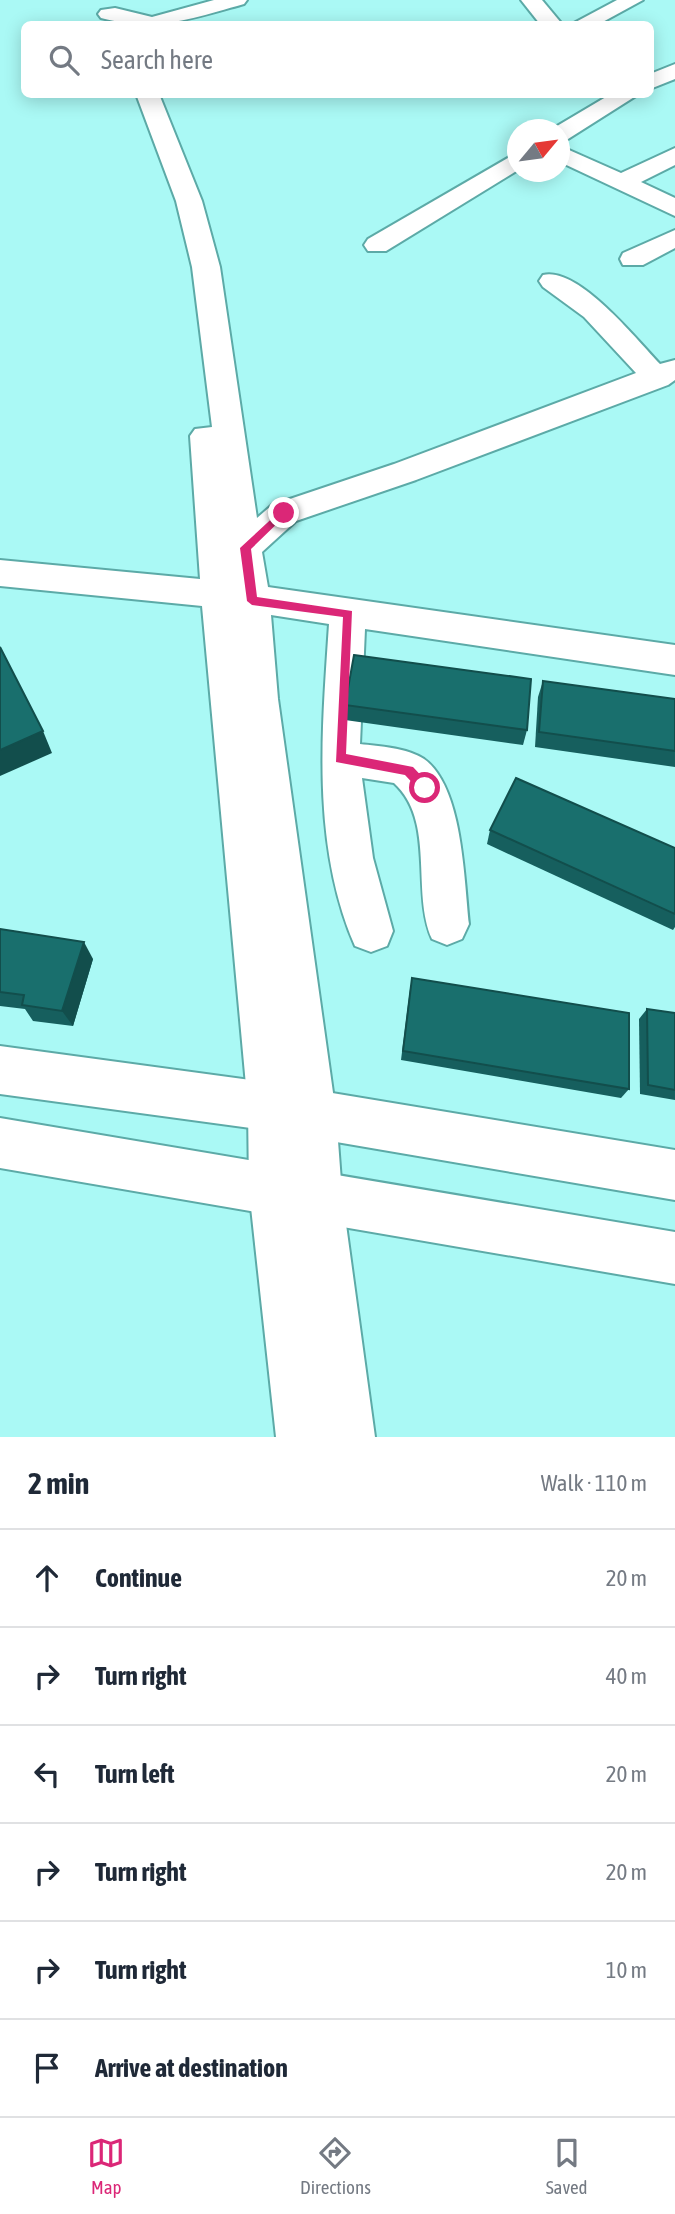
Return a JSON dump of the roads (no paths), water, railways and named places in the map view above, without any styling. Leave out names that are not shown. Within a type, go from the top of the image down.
[{"type":"street","points":[[160,21],[237,0]]},
{"type":"street","points":[[531,0],[548,21]]},
{"type":"street","points":[[589,21],[633,0]]},
{"type":"street","points":[[100,14],[123,13],[137,21]]},
{"type":"street","points":[[654,80],[675,71]]},
{"type":"street","points":[[132,98],[149,138],[182,238],[196,310],[235,597],[259,699],[292,1111],[304,1437]]},
{"type":"street","points":[[149,98],[189,201],[205,267],[245,548],[235,597]]},
{"type":"street","points":[[570,128],[621,98]]},
{"type":"street","points":[[620,183],[675,155]]},
{"type":"street","points":[[570,158],[675,208]]},
{"type":"street","points":[[377,245],[507,165]]},
{"type":"street","points":[[633,259],[675,238]]},
{"type":"street","points":[[245,548],[284,513],[405,472],[666,373],[594,311],[554,281]]},
{"type":"street","points":[[0,573],[235,597],[675,660]]},
{"type":"street","points":[[348,614],[340,758],[352,858],[371,931]]},
{"type":"street","points":[[340,758],[409,770],[425,788],[438,837],[447,924]]},
{"type":"street","points":[[0,1070],[292,1111],[675,1175]]},
{"type":"street","points":[[0,1143],[675,1258]]},
{"type":"street","points":[[295,1192],[347,1437]]}]
